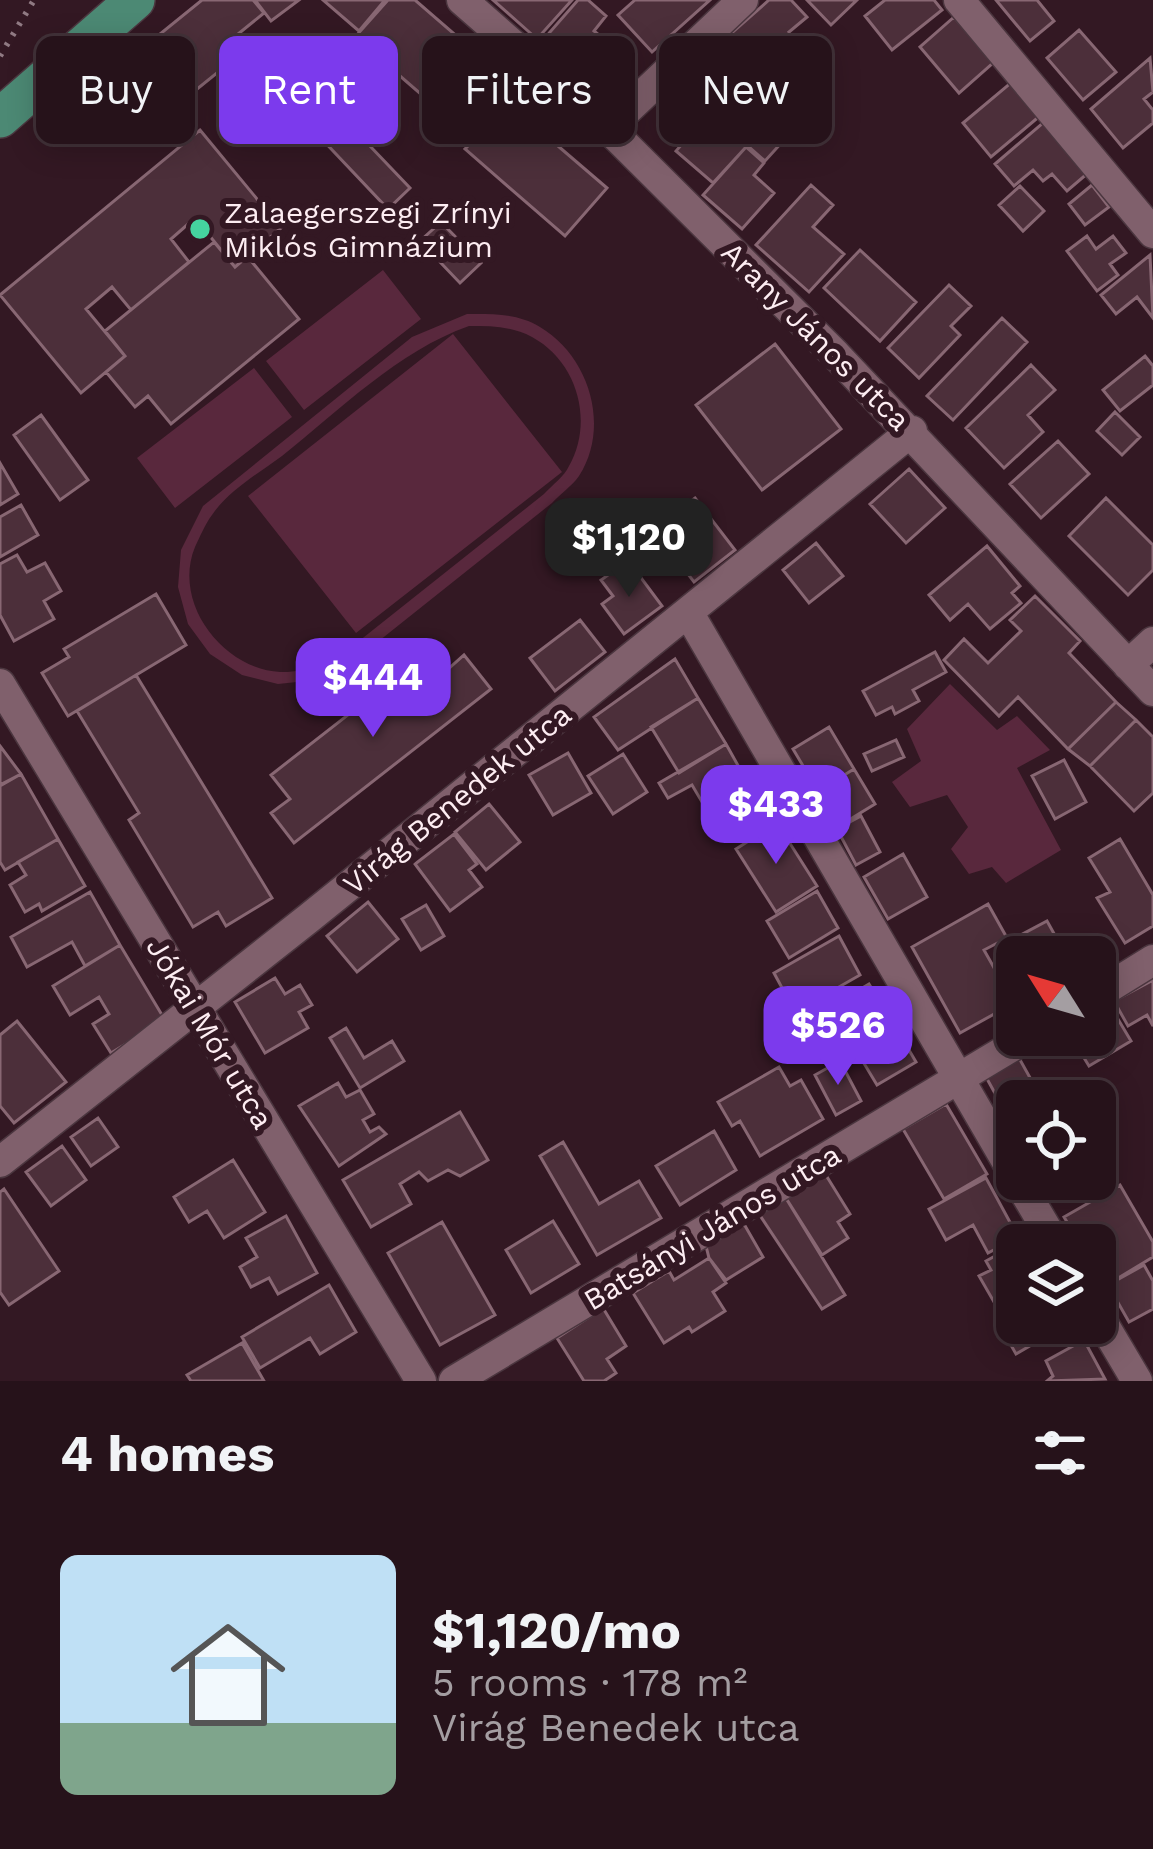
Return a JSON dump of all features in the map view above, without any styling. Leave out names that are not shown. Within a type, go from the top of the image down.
[{"type":"main road","points":[[0,118],[135,0]]},
{"type":"street","name":"Arany János utca","points":[[461,0],[502,36]]},
{"type":"street","points":[[635,102],[743,0]]},
{"type":"street","points":[[959,0],[1153,233]]},
{"type":"street","name":"Arany János utca","points":[[624,144],[912,431],[1153,691]]},
{"type":"street","name":"Virág Benedek utca","points":[[0,1162],[912,431]]},
{"type":"street","points":[[688,612],[996,1144]]},
{"type":"street","points":[[1127,665],[1153,642]]},
{"type":"street","name":"Jókai Mór utca","points":[[0,684],[421,1381]]},
{"type":"street","points":[[1116,983],[1153,961]]},
{"type":"street","name":"Batsányi János utca","points":[[454,1381],[997,1056]]},
{"type":"street","points":[[1115,1344],[1137,1381]]},
{"type":"path","points":[[0,56],[34,0]]},
{"type":"shaded area","points":[[383,270],[421,319],[304,410],[266,361]]},
{"type":"shaded area","points":[[467,314],[486,314],[522,319],[557,340],[582,374],[594,415],[589,456],[579,476],[552,503],[355,660],[316,680],[278,684],[242,675],[210,654],[188,624],[178,587],[181,550],[203,506],[412,337]],"holes":[[[469,326],[509,329],[532,337],[561,362],[571,377],[580,412],[576,449],[567,470],[544,494],[349,649],[290,672],[259,668],[239,659],[207,629],[191,590],[195,547],[209,519],[235,490],[394,366]]]},
{"type":"shaded area","points":[[453,334],[562,472],[356,633],[248,496]]},
{"type":"shaded area","points":[[254,368],[292,417],[175,508],[137,458]]},
{"type":"shaded area","points":[[950,684],[997,730],[1017,716],[1050,750],[1017,768],[1061,850],[1006,883],[992,867],[969,874],[951,849],[968,827],[947,795],[910,807],[892,782],[921,761],[907,729]]},
{"type":"building","points":[[202,0],[253,0],[264,13],[236,36],[219,36],[219,71],[195,91],[195,36],[158,36]]},
{"type":"building","points":[[255,0],[299,0],[271,21]]},
{"type":"building","points":[[323,0],[385,0],[359,31]]},
{"type":"building","points":[[388,0],[415,0],[457,36],[422,36],[422,95],[398,74],[398,36],[356,36]]},
{"type":"building","points":[[493,0],[572,0],[540,36],[534,36]]},
{"type":"building","points":[[578,0],[588,0],[606,16],[594,31],[600,36],[546,36]]},
{"type":"building","points":[[635,0],[710,0],[670,36],[659,36],[659,46],[652,52],[618,15]]},
{"type":"building","points":[[769,0],[791,0],[807,17],[789,32],[793,36],[728,36]]},
{"type":"building","points":[[807,0],[857,0],[831,25]]},
{"type":"building","points":[[885,0],[934,0],[942,10],[892,50],[865,16]]},
{"type":"building","points":[[996,0],[1037,0],[1054,21],[1030,41]]},
{"type":"building","points":[[954,17],[994,62],[959,93],[920,47]]},
{"type":"building","points":[[1079,30],[1116,72],[1083,100],[1047,58]]},
{"type":"building","points":[[1150,58],[1153,92],[1144,99],[1153,110],[1153,123],[1123,148],[1091,109]]},
{"type":"building","points":[[1013,81],[1041,115],[991,157],[963,123]]},
{"type":"building","points":[[1044,122],[1088,173],[1067,191],[1052,174],[1043,181],[1033,170],[1014,186],[995,164]]},
{"type":"building","name":"Zalaegerszegi Zrínyi Miklós Gimnázium","points":[[200,130],[281,228],[235,267],[195,218],[171,239],[189,262],[131,310],[112,287],[86,309],[125,356],[81,393],[0,295],[183,144],[195,144]]},
{"type":"building","points":[[327,144],[368,144],[410,188],[388,209]]},
{"type":"building","points":[[470,144],[556,144],[607,188],[565,236],[465,149]]},
{"type":"building","points":[[682,144],[746,147],[713,183],[676,151]]},
{"type":"building","points":[[746,144],[780,144],[765,161]]},
{"type":"building","points":[[746,147],[764,163],[754,175],[774,193],[742,229],[703,195]]},
{"type":"building","points":[[811,185],[833,205],[813,227],[844,254],[809,292],[756,245]]},
{"type":"building","points":[[1092,185],[1109,207],[1085,225],[1069,204]]},
{"type":"building","points":[[1020,186],[1044,211],[1023,231],[999,205]]},
{"type":"building","points":[[441,222],[481,263],[460,283],[420,241]]},
{"type":"building","points":[[1087,236],[1096,249],[1113,236],[1126,253],[1110,264],[1118,275],[1097,291],[1067,251]]},
{"type":"building","points":[[214,242],[235,267],[247,256],[299,319],[171,424],[148,396],[135,407],[106,372],[125,356],[105,331]]},
{"type":"building","points":[[860,250],[916,302],[880,341],[824,288]]},
{"type":"building","points":[[1150,255],[1153,318],[1137,297],[1116,314],[1101,295]]},
{"type":"building","points":[[949,285],[971,306],[951,326],[960,335],[919,378],[888,348]]},
{"type":"building","points":[[1002,318],[1027,342],[953,420],[927,396]]},
{"type":"building","points":[[775,344],[841,429],[762,490],[696,405]]},
{"type":"building","points":[[1145,356],[1153,366],[1153,385],[1120,411],[1103,390]]},
{"type":"building","points":[[1031,365],[1055,390],[1028,415],[1043,432],[1004,468],[966,428]]},
{"type":"building","points":[[1115,412],[1140,437],[1122,455],[1097,431]]},
{"type":"building","points":[[41,415],[88,480],[60,500],[14,435]]},
{"type":"building","points":[[1058,441],[1089,474],[1041,518],[1010,484]]},
{"type":"building","points":[[0,463],[18,494],[0,505]]},
{"type":"building","points":[[909,469],[945,508],[906,543],[870,504]]},
{"type":"building","points":[[695,498],[735,550],[694,582],[664,543],[675,535],[664,521]]},
{"type":"building","points":[[1106,498],[1153,545],[1153,570],[1128,595],[1069,536]]},
{"type":"building","points":[[21,505],[38,535],[0,557],[0,517]]},
{"type":"building","points":[[816,543],[843,576],[809,603],[783,570]]},
{"type":"building","points":[[987,546],[1020,586],[1012,593],[1021,603],[990,629],[968,604],[950,620],[929,595]]},
{"type":"building","points":[[17,555],[27,572],[45,563],[61,591],[44,601],[54,619],[14,641],[0,615],[0,564]]},
{"type":"building","points":[[618,568],[629,582],[639,575],[662,606],[624,634],[602,604],[613,596],[601,580]]},
{"type":"building","points":[[156,594],[186,645],[68,716],[42,673],[69,657],[64,649]]},
{"type":"building","points":[[1035,596],[1080,641],[1069,653],[1116,702],[1068,749],[1018,697],[999,716],[944,660],[964,639],[988,663],[1021,631],[1010,620]]},
{"type":"building","points":[[580,620],[605,652],[555,691],[530,658]]},
{"type":"building","points":[[431,650],[447,670],[464,655],[491,689],[294,843],[271,813],[290,799],[271,775]]},
{"type":"building","points":[[935,652],[946,672],[913,690],[919,701],[895,714],[892,707],[876,715],[863,691]]},
{"type":"building","points":[[675,659],[698,698],[618,750],[594,717]]},
{"type":"building","points":[[136,675],[272,898],[226,926],[218,912],[193,927],[129,820],[139,813],[77,711]]},
{"type":"building","points":[[698,698],[726,744],[679,773],[651,727]]},
{"type":"building","points":[[1116,702],[1136,720],[1090,766],[1068,749]]},
{"type":"building","points":[[1136,720],[1153,737],[1153,793],[1134,811],[1090,766]]},
{"type":"building","points":[[829,727],[854,769],[818,791],[793,749]]},
{"type":"building","points":[[896,740],[904,757],[872,771],[864,754]]},
{"type":"building","points":[[726,744],[750,787],[708,812],[692,785],[668,798],[659,783]]},
{"type":"building","points":[[0,746],[21,774],[0,785]]},
{"type":"building","points":[[568,753],[591,793],[553,815],[529,775]]},
{"type":"building","points":[[623,754],[647,792],[613,814],[588,776]]},
{"type":"building","points":[[1064,760],[1086,802],[1055,819],[1032,776]]},
{"type":"building","points":[[854,769],[875,804],[839,826],[818,791]]},
{"type":"building","points":[[21,774],[58,839],[5,870],[0,862],[0,786]]},
{"type":"building","points":[[489,804],[520,842],[486,870],[455,832]]},
{"type":"building","points":[[861,816],[880,852],[856,865],[837,829]]},
{"type":"building","points":[[777,823],[817,886],[776,912],[736,849]]},
{"type":"building","points":[[454,834],[477,864],[469,870],[482,887],[450,911],[415,864]]},
{"type":"building","points":[[58,839],[85,886],[42,911],[39,904],[25,912],[10,885],[26,875],[18,862]]},
{"type":"building","points":[[1120,839],[1153,895],[1153,926],[1125,943],[1097,898],[1110,892],[1089,858]]},
{"type":"building","points":[[903,854],[927,897],[888,919],[864,877]]},
{"type":"building","points":[[817,891],[838,928],[789,958],[767,921]]},
{"type":"building","points":[[90,892],[120,945],[85,966],[72,942],[27,967],[11,937]]},
{"type":"building","points":[[368,902],[398,939],[357,972],[327,936]]},
{"type":"building","points":[[988,904],[1006,936],[996,936],[996,944],[984,950],[996,971],[996,1013],[960,1033],[912,947]]},
{"type":"building","points":[[426,905],[444,936],[421,950],[402,919]]},
{"type":"building","points":[[1047,921],[1055,936],[1019,936]]},
{"type":"building","points":[[839,936],[860,975],[795,1012],[774,973]]},
{"type":"building","points":[[120,945],[165,1020],[111,1053],[93,1024],[109,1014],[99,997],[70,1015],[53,986]]},
{"type":"building","points":[[275,978],[285,994],[300,985],[312,1005],[299,1012],[308,1028],[265,1053],[235,1002]]},
{"type":"building","points":[[1153,980],[1153,1026],[1147,1015],[1128,1026],[1116,1000]]},
{"type":"building","points":[[869,984],[892,1021],[853,1045],[830,1007]]},
{"type":"building","points":[[1116,1016],[1131,1041],[1116,1050]]},
{"type":"building","points":[[17,1021],[66,1082],[14,1123],[0,1106],[0,1035]]},
{"type":"building","points":[[892,1021],[916,1062],[877,1085],[853,1045]]},
{"type":"building","points":[[346,1028],[364,1058],[392,1041],[404,1061],[360,1088],[330,1038]]},
{"type":"building","points":[[1083,1056],[1106,1056],[1089,1066]]},
{"type":"building","points":[[1019,1058],[1031,1080],[996,1080],[996,1095],[986,1077]]},
{"type":"building","points":[[840,1061],[861,1101],[836,1115],[815,1075]]},
{"type":"building","points":[[779,1067],[790,1086],[801,1080],[823,1119],[760,1156],[740,1121],[732,1126],[718,1102]]},
{"type":"building","points":[[338,1083],[346,1097],[360,1090],[374,1114],[363,1120],[370,1132],[379,1127],[386,1134],[339,1166],[299,1106]]},
{"type":"building","points":[[946,1104],[987,1174],[944,1199],[903,1129]]},
{"type":"building","points":[[460,1112],[488,1160],[460,1176],[448,1170],[428,1181],[419,1172],[400,1184],[411,1204],[371,1227],[343,1180]]},
{"type":"building","points":[[98,1118],[118,1147],[91,1166],[71,1137]]},
{"type":"building","points":[[714,1131],[736,1170],[680,1205],[656,1166]]},
{"type":"building","points":[[563,1142],[599,1204],[639,1181],[661,1218],[597,1255],[540,1156]]},
{"type":"building","points":[[62,1146],[86,1180],[51,1206],[26,1172]]},
{"type":"building","points":[[233,1160],[265,1212],[224,1238],[207,1211],[189,1222],[174,1197]]},
{"type":"building","points":[[824,1172],[850,1214],[838,1222],[848,1238],[822,1255],[784,1195]]},
{"type":"building","points":[[986,1178],[1011,1224],[996,1224],[996,1249],[988,1253],[973,1225],[946,1240],[929,1209]]},
{"type":"building","points":[[1120,1185],[1153,1242],[1153,1257],[1116,1279],[1116,1224],[1068,1224],[1064,1217],[1094,1200],[1116,1200]]},
{"type":"building","points":[[4,1189],[59,1271],[9,1305],[0,1292],[0,1192]]},
{"type":"building","points":[[784,1195],[845,1295],[822,1309],[757,1211]]},
{"type":"building","points":[[286,1216],[317,1273],[278,1294],[269,1278],[251,1287],[240,1267],[257,1257],[246,1238]]},
{"type":"building","points":[[553,1221],[579,1264],[531,1293],[506,1250]]},
{"type":"building","points":[[442,1222],[495,1315],[440,1345],[388,1253]]},
{"type":"building","points":[[744,1224],[763,1257],[726,1280],[706,1246]]},
{"type":"building","points":[[996,1255],[994,1302],[979,1276],[991,1270],[986,1261]]},
{"type":"building","points":[[709,1258],[726,1283],[713,1292],[725,1311],[664,1343],[633,1293],[669,1271],[674,1280]]},
{"type":"building","points":[[1144,1265],[1153,1281],[1153,1309],[1129,1322],[1116,1299],[1116,1281]]},
{"type":"building","points":[[329,1285],[356,1332],[320,1354],[310,1338],[260,1368],[242,1337]]},
{"type":"building","points":[[603,1308],[626,1346],[607,1359],[616,1373],[604,1381],[584,1381],[557,1338]]},
{"type":"building","points":[[242,1343],[264,1381],[191,1381],[187,1375]]},
{"type":"building","points":[[1010,1344],[1033,1344],[1016,1354]]},
{"type":"building","points":[[1077,1344],[1086,1344],[1105,1379],[1047,1381],[1053,1376],[1046,1361]]},
{"type":"place","name":"Zalaegerszegi Zrínyi Miklós Gimnázium","points":[[200,229]]}]
